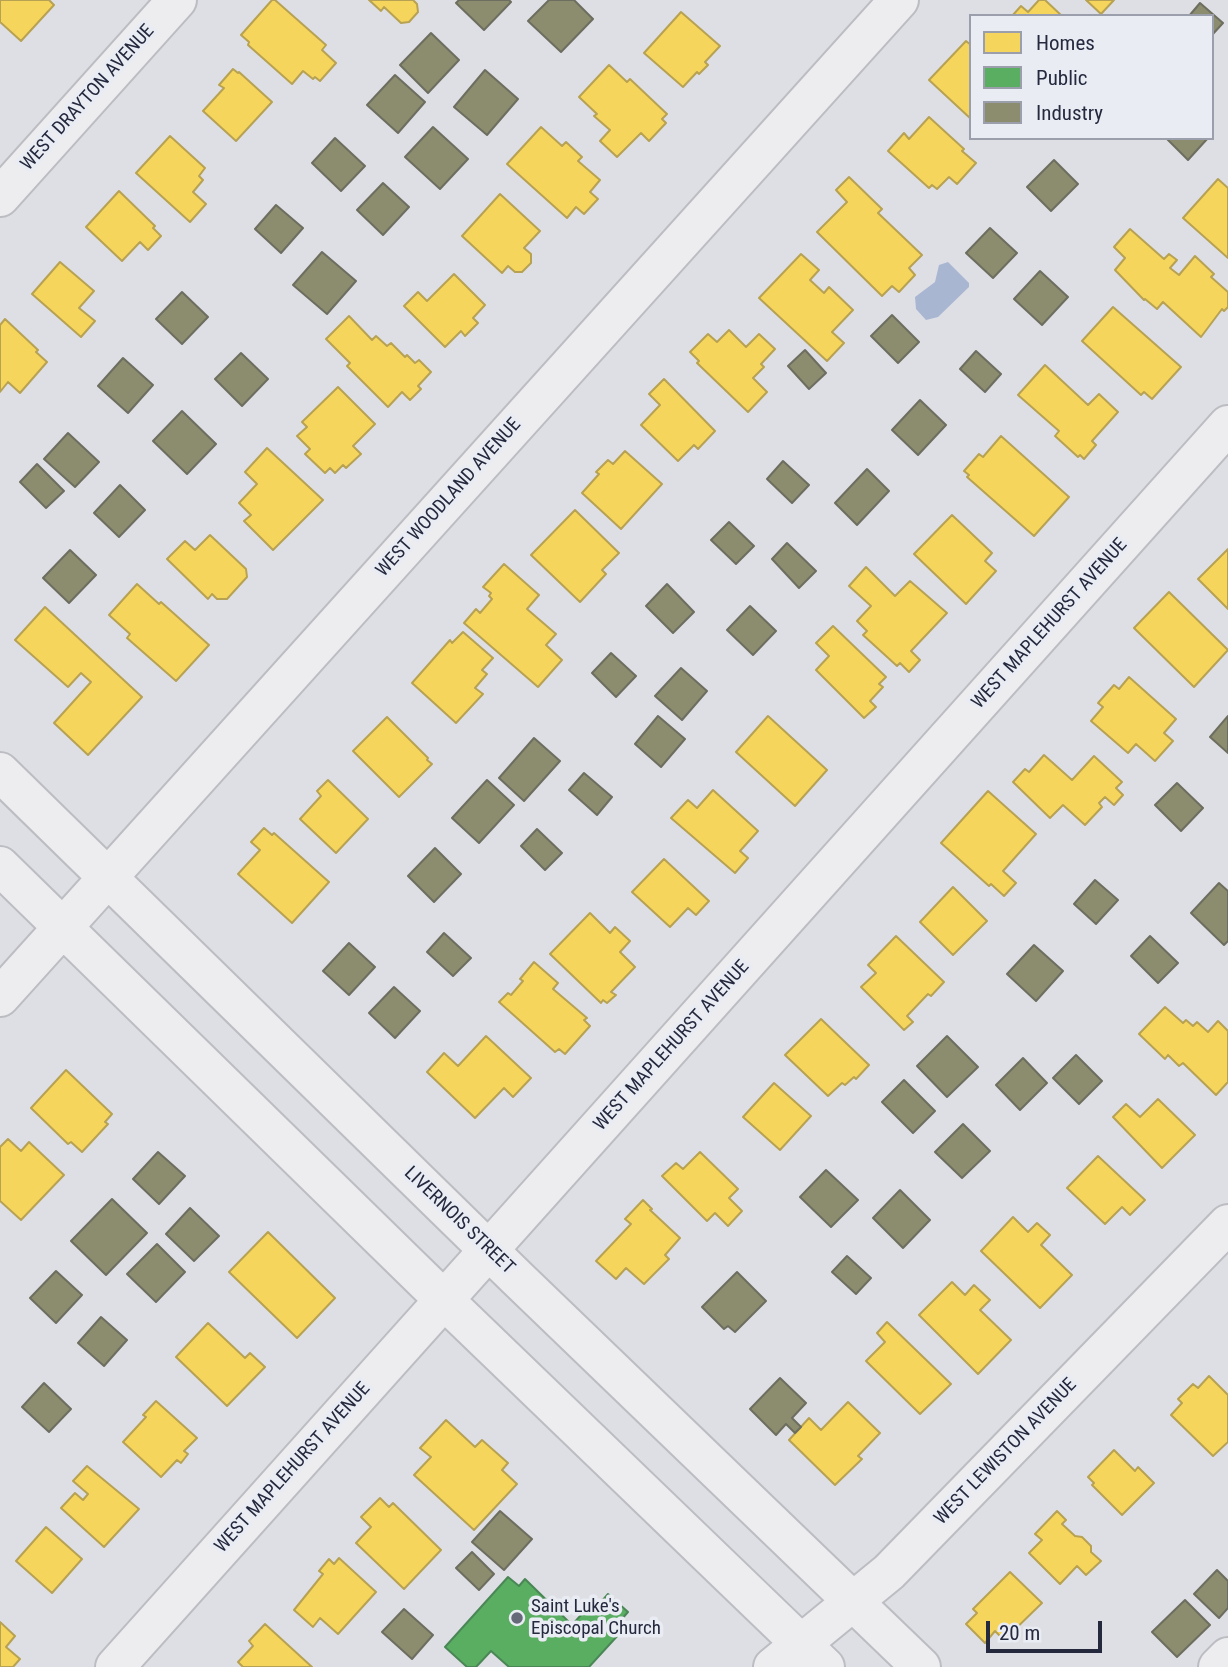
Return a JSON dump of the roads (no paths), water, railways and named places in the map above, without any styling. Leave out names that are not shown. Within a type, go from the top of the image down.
[{"type":"street","name":"WEST DRAYTON AVENUE","points":[[0,197],[177,0]]},
{"type":"street","name":"WEST WOODLAND AVENUE","points":[[0,997],[898,0]]},
{"type":"street","name":"WEST MAPLEHURST AVENUE","points":[[115,1667],[1228,425]]},
{"type":"street","name":"LIVERNOIS STREET","points":[[0,772],[920,1667]]},
{"type":"street","points":[[0,866],[444,1300],[800,1659]]},
{"type":"street","name":"WEST LEWISTON AVENUE","points":[[800,1659],[853,1602],[889,1572],[1228,1224]]},
{"type":"street","points":[[1218,1667],[1228,1657]]},
{"type":"water","points":[[948,262],[969,283],[969,287],[938,317],[926,320],[916,309],[915,297],[935,282],[939,265]]},
{"type":"place","name":"Saint Luke's Episcopal Church","points":[[517,1618]]}]
